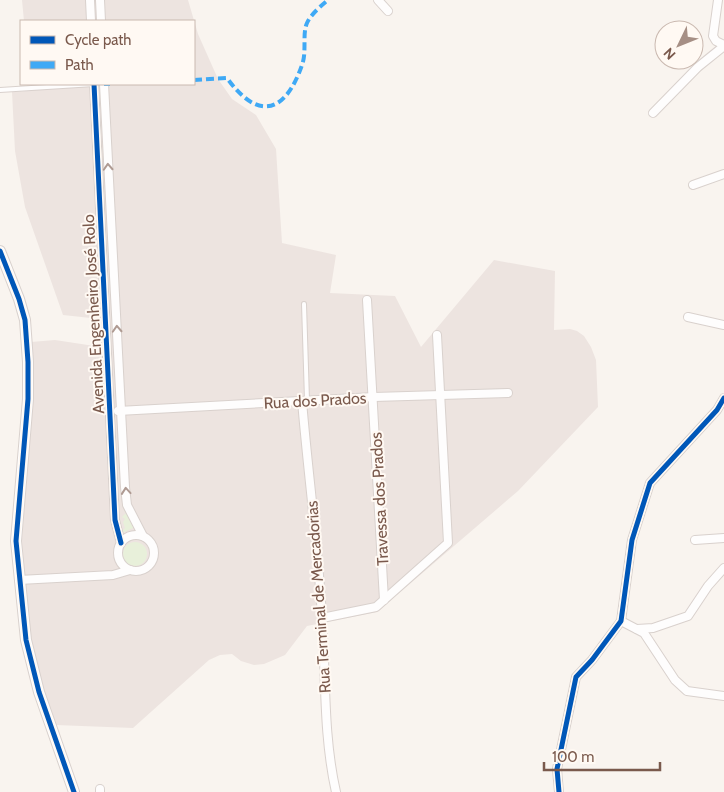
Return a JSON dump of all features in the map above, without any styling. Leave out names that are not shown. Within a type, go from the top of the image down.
[{"type":"street","points":[[90,0],[91,20]]},
{"type":"street","points":[[100,0],[101,20]]},
{"type":"street","points":[[378,0],[388,11]]},
{"type":"street","points":[[653,113],[698,67],[724,45],[716,41],[714,36],[718,0]]},
{"type":"street","name":"Avenida Engenheiro José Rolo","points":[[94,85],[115,520],[121,543],[118,553],[119,558],[125,567],[130,570]]},
{"type":"street","name":"Avenida Engenheiro José Rolo","points":[[19,580],[113,575],[130,570],[141,571],[146,569],[154,560],[152,543],[143,536],[127,506],[104,85]]},
{"type":"street","points":[[693,185],[724,174]]},
{"type":"street","points":[[0,251],[19,299],[25,320],[28,399],[16,541],[26,640],[31,666],[47,717],[74,792]]},
{"type":"street","name":"Travessa dos Prados","points":[[367,300],[374,397],[384,600]]},
{"type":"street","points":[[688,317],[724,325]]},
{"type":"street","points":[[322,618],[376,607],[448,543],[437,335]]},
{"type":"street","name":"Rua dos Prados","points":[[122,411],[374,397],[508,394]]},
{"type":"street","points":[[559,792],[557,769],[576,677],[592,660],[622,620],[632,540],[650,483],[724,398]]},
{"type":"street","name":"Rua Terminal de Mercadorias","points":[[304,401],[322,618],[328,741],[336,792]]},
{"type":"street","points":[[719,406],[724,414]]},
{"type":"street","name":"Avenida Engenheiro José Rolo","points":[[111,411],[122,411]]},
{"type":"street","points":[[121,543],[131,536],[143,536]]},
{"type":"street","points":[[696,540],[724,538]]},
{"type":"street","points":[[637,629],[653,628],[688,616],[708,586],[724,568]]},
{"type":"street","points":[[622,620],[644,634],[675,680],[687,691],[724,696]]},
{"type":"lane","points":[[0,90],[78,85]]},
{"type":"lane","points":[[304,304],[304,401]]},
{"type":"shaded area","points":[[22,0],[188,0],[194,20],[24,20]]},
{"type":"shaded area","points":[[195,24],[218,79],[232,99],[256,115],[276,149],[282,243],[336,255],[330,293],[395,296],[421,347],[494,260],[555,271],[554,330],[570,329],[577,331],[584,336],[591,347],[596,360],[598,407],[518,491],[377,612],[307,626],[285,655],[264,664],[254,665],[241,661],[232,654],[220,655],[209,660],[133,728],[56,725],[33,660],[23,588],[22,539],[32,394],[31,342],[55,340],[101,347],[100,319],[63,315],[25,207],[15,151],[12,92],[27,91],[27,85],[195,85]]},
{"type":"green space","points":[[126,509],[134,526],[122,533],[120,526],[123,530],[125,528],[123,522],[125,519],[122,517],[126,513],[124,511]]},
{"type":"green space","points":[[135,542],[144,545],[147,554],[144,563],[135,566],[126,563],[123,554],[126,545]]},
{"type":"marked path","points":[[195,80],[227,78],[238,92],[249,101],[260,106],[270,106],[279,102],[287,94],[302,65],[307,23],[314,13],[328,0]]},
{"type":"cycle path","points":[[94,85],[115,520],[121,543]]},
{"type":"cycle path","points":[[0,251],[19,299],[25,320],[28,362],[28,399],[16,541],[26,640],[39,692],[74,792]]},
{"type":"cycle path","points":[[559,792],[557,769],[576,677],[592,660],[621,621],[632,540],[650,483],[717,410],[724,398]]}]
